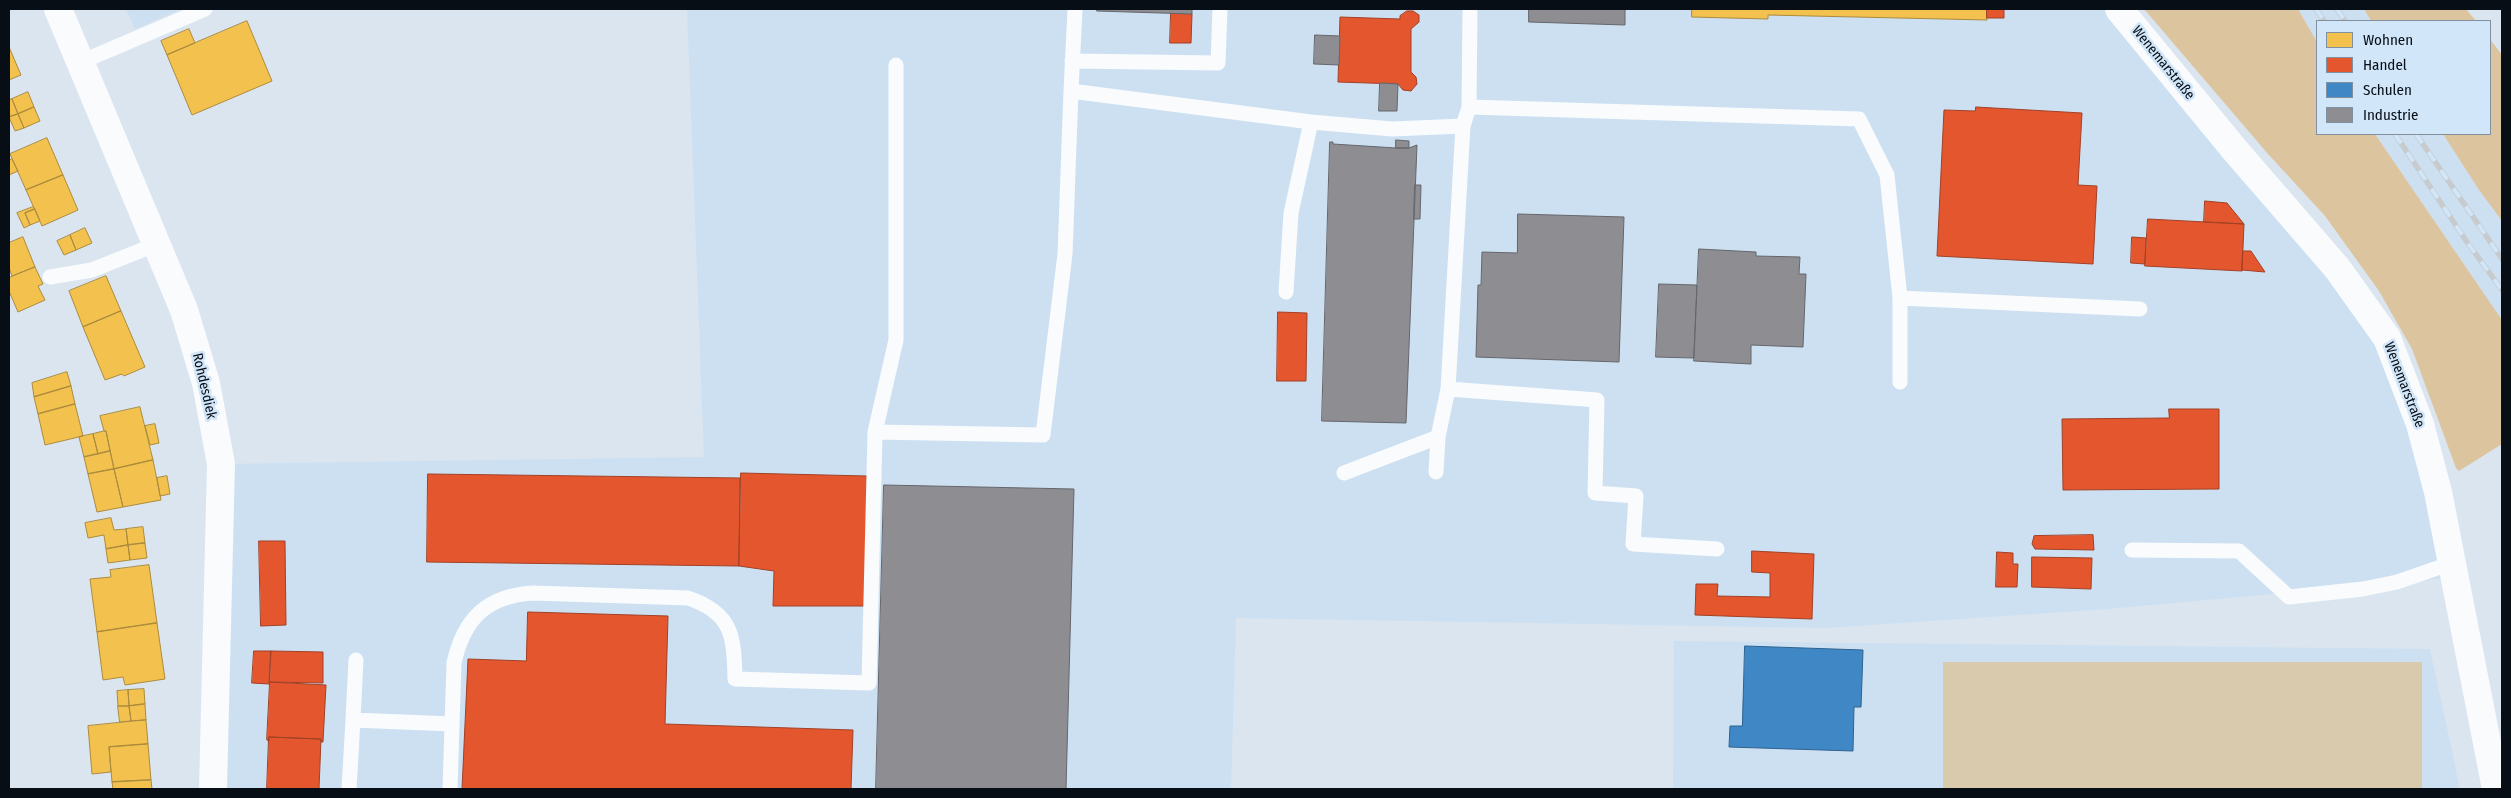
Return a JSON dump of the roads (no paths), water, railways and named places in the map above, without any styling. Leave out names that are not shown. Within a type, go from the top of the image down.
[{"type":"street","name":"Rohdesdiek","points":[[58,9],[184,310],[200,365],[221,464],[213,789]]},
{"type":"street","name":"Wenemarstraße","points":[[2119,9],[2234,149],[2337,268],[2387,338],[2420,424],[2438,492],[2496,789]]},
{"type":"lane","points":[[81,62],[205,9]]},
{"type":"lane","points":[[875,432],[1043,435],[1065,254],[1074,9]]},
{"type":"lane","points":[[1072,61],[1218,63],[1220,9]]},
{"type":"lane","points":[[1436,472],[1438,438],[1448,389],[1463,126],[1469,108],[1470,9]]},
{"type":"lane","points":[[450,789],[454,663],[458,644],[471,621],[487,606],[514,594],[688,598],[708,607],[724,622],[734,647],[735,679],[870,684],[875,432],[896,340],[896,65]]},
{"type":"lane","points":[[1071,91],[1311,122],[1392,129],[1463,126]]},
{"type":"lane","points":[[1469,108],[1859,118],[1887,175],[1900,298],[1900,382]]},
{"type":"lane","points":[[1286,292],[1291,213],[1311,122]]},
{"type":"lane","points":[[50,278],[92,270],[157,244]]},
{"type":"lane","points":[[1900,298],[2140,309]]},
{"type":"lane","points":[[1448,389],[1597,400],[1595,493],[1636,496],[1632,544],[1717,549]]},
{"type":"lane","points":[[1344,473],[1438,438]]},
{"type":"lane","points":[[2132,550],[2238,551],[2289,597],[2363,589],[2397,582],[2452,563]]},
{"type":"lane","points":[[350,789],[356,660]]},
{"type":"lane","points":[[353,720],[452,724]]},
{"type":"railway","points":[[2316,9],[2323,20]]},
{"type":"railway","points":[[2337,9],[2344,20]]},
{"type":"railway","points":[[2396,135],[2467,242],[2502,290]]},
{"type":"railway","points":[[2417,135],[2502,259]]}]
